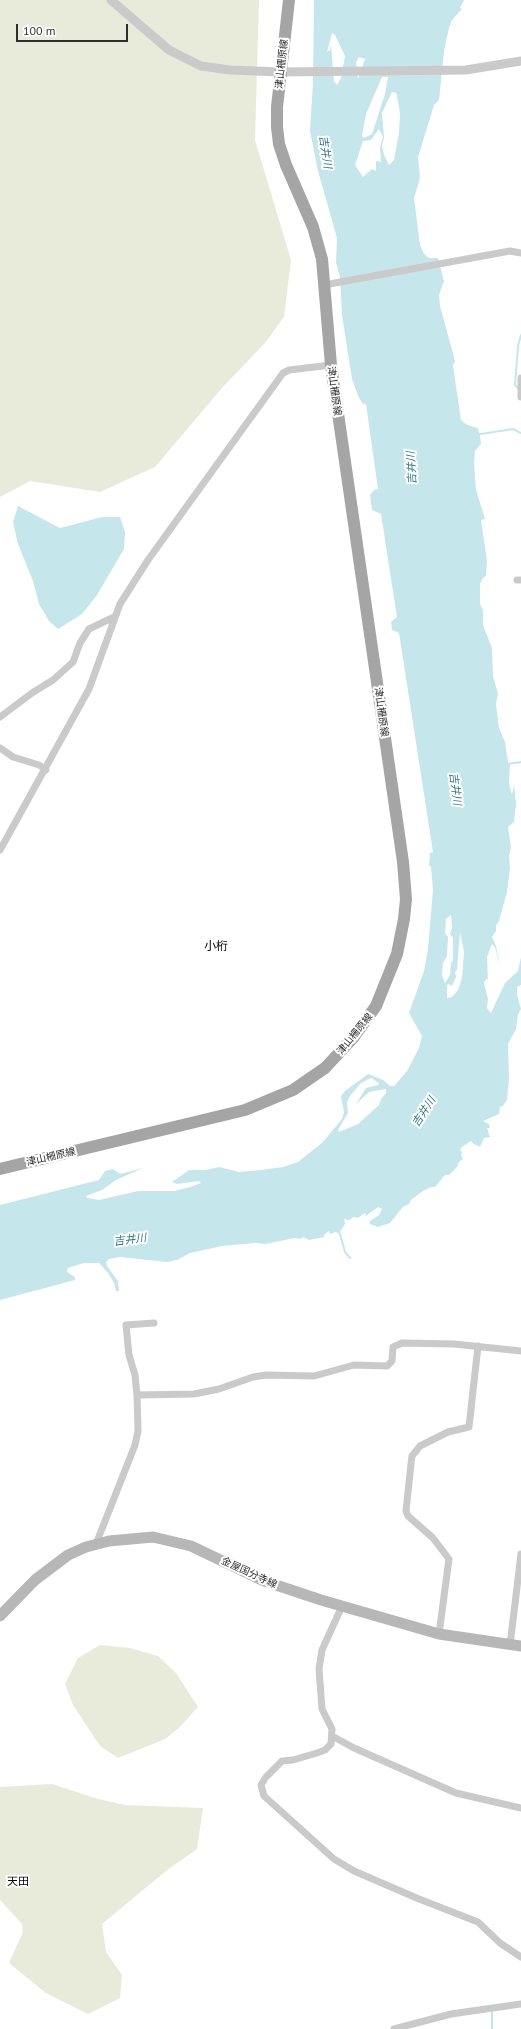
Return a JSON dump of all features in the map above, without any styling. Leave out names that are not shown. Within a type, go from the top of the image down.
[{"type":"main road","name":"津山柵原線","points":[[0,1169],[245,1110],[278,1097],[310,1079],[339,1054],[367,1020],[384,988],[397,954],[401,938],[406,899],[405,880],[330,365],[322,259],[313,227],[286,165],[279,144],[277,108],[289,0]]},
{"type":"main road","name":"金屋国分寺線","points":[[0,1616],[34,1580],[60,1560],[96,1544],[143,1537],[175,1541],[200,1550],[271,1583],[342,1606],[439,1634],[515,1645]]},
{"type":"street","points":[[111,0],[169,50],[201,66],[230,70],[281,72],[466,70],[521,60]]},
{"type":"street","points":[[324,285],[510,251],[521,253]]},
{"type":"street","points":[[0,850],[46,770],[89,689],[114,617],[120,604],[148,560],[283,373],[289,370],[330,365]]},
{"type":"street","points":[[521,378],[521,398]]},
{"type":"street","points":[[0,717],[32,693],[53,680],[73,662],[80,643],[89,629],[114,617]]},
{"type":"street","points":[[0,748],[13,757],[39,765],[46,770]]},
{"type":"street","points":[[96,1544],[135,1445],[138,1431],[135,1375],[129,1356],[126,1326],[154,1322]]},
{"type":"street","points":[[137,1395],[194,1394],[219,1389],[266,1374],[314,1376],[354,1365],[387,1366],[392,1361],[393,1347],[402,1343],[478,1346],[521,1351]]},
{"type":"street","points":[[439,1634],[448,1559],[434,1538],[408,1516],[406,1511],[412,1456],[420,1446],[448,1432],[469,1427],[478,1346]]},
{"type":"street","points":[[515,1645],[521,1554]]},
{"type":"street","points":[[342,1606],[322,1650],[319,1669],[322,1709],[332,1729],[331,1744],[325,1750],[293,1760],[282,1761],[261,1785],[264,1796],[334,1859],[354,1871],[419,1900],[478,1922],[500,1943],[521,1957]]},
{"type":"street","points":[[332,1736],[354,1748],[456,1793],[521,1808]]},
{"type":"street","points":[[394,2029],[451,2014],[521,2004]]},
{"type":"green space","points":[[0,0],[259,0],[255,140],[291,260],[284,317],[265,343],[222,388],[155,467],[100,492],[30,481],[0,497]]},
{"type":"green space","points":[[100,1645],[130,1648],[158,1656],[176,1673],[198,1707],[179,1728],[165,1739],[118,1758],[100,1746],[73,1705],[65,1684],[78,1658]]},
{"type":"green space","points":[[52,1784],[98,1799],[125,1805],[203,1808],[197,1849],[166,1871],[102,1924],[106,1952],[122,1975],[120,1998],[88,2014],[46,1993],[9,1963],[23,1932],[22,1924],[0,1900],[0,1787]]},
{"type":"water","name":"吉井川","points":[[314,0],[464,0],[460,8],[462,9],[452,20],[449,28],[444,51],[439,100],[434,105],[418,157],[420,178],[414,198],[420,245],[424,254],[429,258],[438,258],[444,281],[439,295],[440,306],[455,361],[453,366],[461,420],[467,425],[478,428],[479,433],[489,432],[489,434],[480,435],[481,444],[475,451],[474,463],[476,490],[485,519],[481,520],[487,561],[486,576],[480,584],[480,604],[483,610],[483,625],[492,648],[493,676],[498,694],[496,704],[499,728],[505,742],[508,762],[510,764],[509,783],[512,795],[514,785],[516,804],[514,822],[508,827],[511,847],[507,892],[499,921],[496,925],[496,931],[492,937],[496,946],[500,966],[495,947],[492,944],[487,957],[488,979],[486,979],[484,983],[488,999],[487,1008],[491,1013],[505,983],[518,971],[521,957],[521,985],[517,987],[517,995],[521,1009],[518,1014],[516,1029],[508,1044],[509,1079],[507,1100],[502,1107],[500,1106],[499,1114],[483,1121],[489,1124],[490,1128],[487,1128],[490,1137],[484,1138],[480,1147],[471,1141],[462,1147],[460,1150],[462,1152],[461,1155],[463,1159],[459,1162],[457,1167],[449,1175],[445,1175],[435,1187],[431,1187],[423,1191],[411,1200],[409,1204],[403,1207],[390,1223],[378,1227],[370,1224],[370,1221],[379,1215],[382,1209],[378,1207],[366,1216],[365,1213],[358,1218],[353,1217],[350,1220],[344,1219],[345,1224],[340,1232],[341,1235],[336,1232],[330,1234],[329,1231],[324,1235],[324,1237],[309,1240],[303,1237],[300,1239],[295,1238],[265,1244],[255,1243],[222,1246],[190,1253],[177,1260],[167,1262],[120,1257],[109,1259],[106,1262],[107,1266],[118,1281],[119,1291],[116,1291],[114,1283],[108,1273],[99,1263],[84,1263],[68,1268],[67,1272],[75,1277],[75,1280],[0,1300],[0,1205],[99,1180],[105,1171],[113,1169],[120,1174],[143,1168],[116,1180],[102,1190],[86,1196],[87,1198],[99,1200],[138,1191],[174,1191],[201,1183],[199,1181],[177,1184],[172,1182],[189,1170],[206,1170],[219,1167],[239,1172],[283,1167],[298,1162],[323,1142],[342,1119],[344,1112],[341,1096],[345,1091],[368,1074],[383,1080],[390,1086],[394,1086],[407,1071],[419,1048],[422,1036],[409,1013],[424,971],[428,949],[433,890],[431,867],[429,865],[430,853],[433,852],[399,633],[392,630],[391,622],[397,617],[381,514],[372,510],[370,495],[374,490],[378,489],[366,404],[363,404],[359,398],[352,379],[342,315],[340,277],[336,263],[337,238],[318,171],[310,131],[313,82]],"holes":[[[332,33],[335,35],[345,56],[341,78],[337,85],[334,81],[331,45],[330,50],[327,52]],[[359,57],[365,59],[358,79],[356,62]],[[382,77],[388,77],[385,94],[372,134],[364,138],[362,136],[366,114]],[[392,92],[396,93],[400,113],[399,133],[394,160],[389,165],[384,155],[382,146],[384,138],[382,113]],[[379,129],[383,137],[380,147],[381,162],[376,161],[376,171],[372,169],[363,177],[355,165],[363,141],[371,140]],[[451,915],[452,928],[450,934],[453,938],[453,961],[451,962],[450,975],[445,983],[442,975],[443,963],[447,956],[448,937],[445,933],[446,919]],[[460,932],[464,952],[462,978],[458,990],[452,997],[447,998],[447,985],[449,984],[452,986],[456,977],[455,972],[457,970]],[[371,1078],[379,1083],[378,1085],[366,1088],[356,1104],[369,1092],[386,1089],[386,1093],[381,1099],[379,1105],[358,1124],[339,1132],[338,1130],[348,1113],[347,1102],[361,1083]]]},
{"type":"water","points":[[18,506],[60,528],[102,517],[120,517],[125,532],[124,549],[97,595],[82,614],[58,629],[49,621],[39,604],[33,581],[18,544],[13,522]]},
{"type":"waterway","points":[[519,389],[515,385],[518,346],[521,335]]},
{"type":"waterway","points":[[487,433],[513,429],[521,433]]},
{"type":"waterway","points":[[508,764],[521,762]]},
{"type":"waterway","points":[[340,1234],[345,1252],[350,1258]]},
{"type":"waterway","points":[[492,2012],[492,2029]]},
{"type":"district","name":"小桁","points":[[216,947]]},
{"type":"district","name":"天田","points":[[18,1882]]}]
